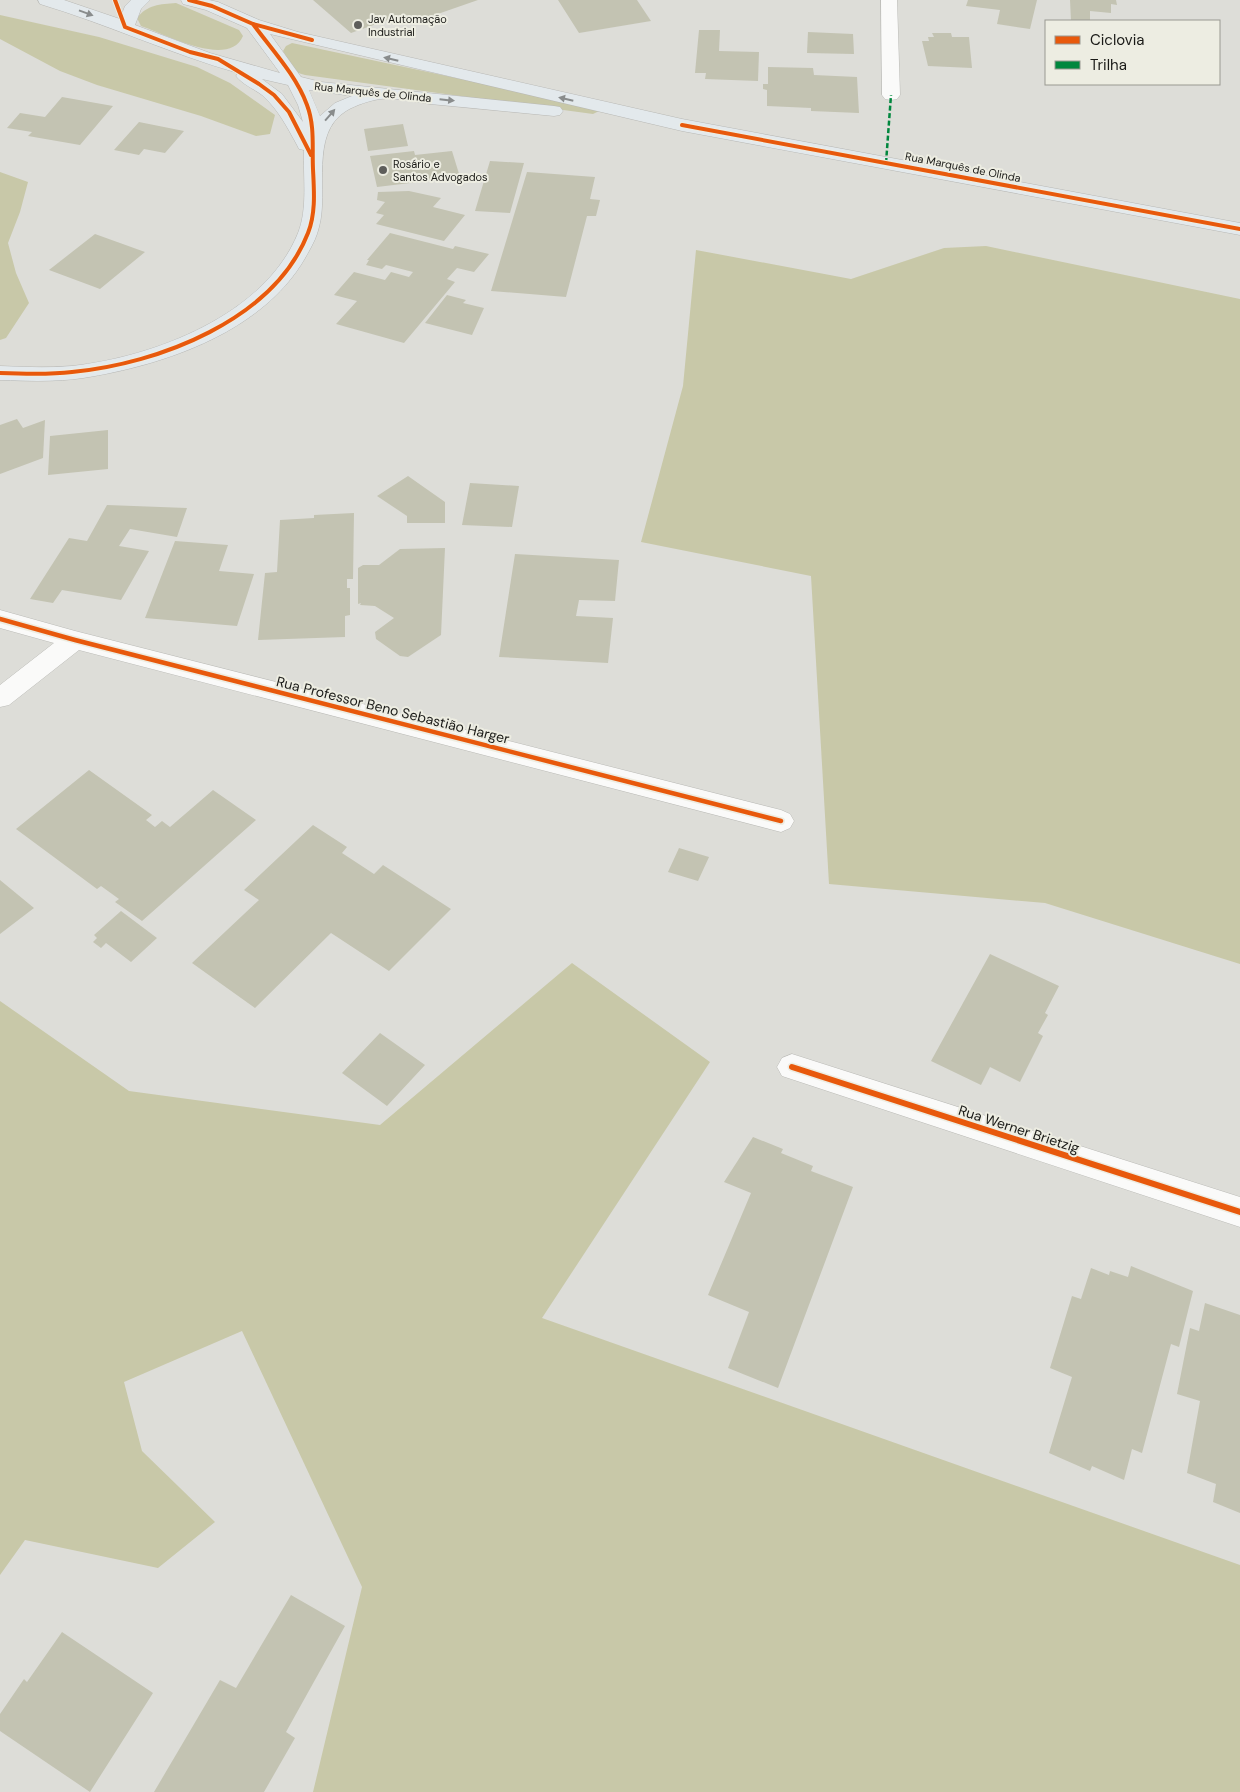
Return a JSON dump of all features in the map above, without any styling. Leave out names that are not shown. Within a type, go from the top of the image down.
[{"type":"main road","name":"Rua Marquês de Olinda","points":[[46,0],[190,52],[294,82],[321,87],[682,125]]},
{"type":"main road","points":[[116,0],[125,27]]},
{"type":"main road","points":[[125,27],[134,6],[142,0]]},
{"type":"main road","name":"Rua Marquês de Olinda","points":[[190,0],[214,3],[253,24],[331,45],[682,125],[1240,229]]},
{"type":"main road","points":[[218,59],[238,56],[246,50],[252,41],[253,24]]},
{"type":"main road","points":[[0,373],[81,371],[128,362],[177,347],[214,329],[249,307],[276,284],[297,258],[309,232],[314,196],[311,117],[294,82],[253,24]]},
{"type":"main road","points":[[218,59],[274,95],[288,112],[313,160]]},
{"type":"main road","points":[[313,160],[318,136],[326,119],[333,110],[353,101],[386,93]]},
{"type":"street","points":[[888,0],[891,95]]},
{"type":"street","name":"Rua Professor Beno Sebastião Harger","points":[[0,619],[75,640],[781,821]]},
{"type":"street","points":[[0,698],[75,640]]},
{"type":"street","name":"Rua Werner Brietzig","points":[[792,1067],[1240,1212]]},
{"type":"green space","points":[[176,3],[239,30],[243,36],[236,45],[225,49],[211,49],[180,41],[141,26],[137,18],[145,10],[159,5]]},
{"type":"green space","points":[[0,15],[99,37],[197,67],[230,83],[275,115],[270,134],[256,136],[201,116],[97,85],[60,71],[0,39]]},
{"type":"green space","points":[[292,43],[596,108],[599,111],[593,114],[305,75],[295,72],[283,51],[286,46]]},
{"type":"green space","points":[[0,172],[28,182],[20,212],[8,243],[16,273],[29,303],[6,338],[0,340]]},
{"type":"green space","points":[[986,246],[1240,299],[1240,964],[1045,903],[829,884],[811,576],[641,542],[683,386],[696,250],[851,279],[944,248]]},
{"type":"green space","points":[[572,963],[710,1062],[542,1318],[1240,1565],[1240,1792],[313,1792],[362,1587],[242,1331],[124,1382],[142,1451],[215,1522],[158,1568],[25,1540],[0,1575],[0,1001],[129,1091],[380,1125]]},
{"type":"building","name":"Jav Automação Industrial","points":[[313,0],[478,0],[409,24],[399,16],[351,33]]},
{"type":"building","points":[[558,0],[637,0],[651,21],[579,33]]},
{"type":"building","points":[[968,0],[1037,0],[1030,29],[997,24],[1000,10],[966,6]]},
{"type":"building","points":[[1070,0],[1116,0],[1117,5],[1111,4],[1111,13],[1090,11],[1090,20],[1071,20]]},
{"type":"building","points":[[699,30],[720,30],[719,51],[759,52],[758,81],[705,79],[706,73],[695,73]]},
{"type":"building","points":[[808,32],[853,34],[854,54],[807,53]]},
{"type":"building","points":[[932,33],[951,33],[952,37],[969,37],[972,68],[928,66],[922,41],[929,41],[928,37],[934,37]]},
{"type":"building","points":[[768,67],[813,68],[814,75],[857,77],[859,113],[811,111],[811,108],[767,106],[767,90],[763,89],[763,84],[768,84]]},
{"type":"building","points":[[62,97],[113,106],[80,145],[28,136],[32,132],[7,128],[20,113],[45,117]]},
{"type":"building","points":[[139,122],[184,131],[165,153],[144,149],[139,155],[114,150]]},
{"type":"building","points":[[403,124],[408,146],[368,151],[364,129]]},
{"type":"building","points":[[414,151],[415,155],[452,151],[460,177],[377,187],[370,156]]},
{"type":"building","points":[[490,161],[524,163],[510,213],[475,211]]},
{"type":"building","points":[[527,172],[595,177],[590,199],[600,200],[596,216],[587,216],[566,297],[491,291]]},
{"type":"building","points":[[409,191],[441,198],[433,207],[465,215],[444,241],[376,224],[384,215],[376,213],[385,202],[377,200],[378,192]]},
{"type":"building","points":[[390,233],[453,249],[455,246],[489,254],[474,272],[457,268],[447,279],[455,282],[404,343],[336,324],[357,301],[334,295],[354,272],[385,280],[391,272],[409,277],[413,272],[386,265],[382,269],[366,265],[369,260],[367,260]]},
{"type":"building","points":[[95,234],[145,252],[100,289],[49,270]]},
{"type":"building","points":[[447,295],[466,300],[463,303],[484,308],[472,335],[425,323]]},
{"type":"building","points":[[17,419],[23,428],[45,420],[43,458],[0,474],[0,425]]},
{"type":"building","points":[[108,430],[108,469],[48,475],[50,436]]},
{"type":"building","points":[[408,476],[445,502],[445,523],[407,523],[407,516],[377,496]]},
{"type":"building","points":[[470,483],[519,486],[512,527],[462,525]]},
{"type":"building","points":[[107,505],[187,508],[177,537],[130,529],[119,546],[149,551],[121,600],[62,590],[53,603],[30,599],[69,538],[87,541]]},
{"type":"building","points":[[354,513],[353,579],[347,579],[347,588],[350,588],[350,615],[345,616],[345,637],[258,640],[265,573],[277,572],[280,520],[314,518],[314,515]]},
{"type":"building","points":[[175,541],[228,545],[219,571],[254,574],[237,626],[145,618]]},
{"type":"building","points":[[445,548],[441,635],[408,657],[400,656],[376,639],[375,632],[394,618],[375,606],[358,604],[358,568],[363,565],[379,565],[400,549]]},
{"type":"building","points":[[515,554],[619,560],[615,601],[579,600],[576,616],[613,618],[608,663],[499,657]]},
{"type":"building","points":[[89,770],[152,815],[146,820],[155,827],[162,821],[170,827],[213,790],[256,820],[142,921],[115,902],[119,899],[101,886],[97,889],[16,829]]},
{"type":"building","points":[[313,825],[347,847],[342,853],[374,874],[383,865],[451,909],[389,971],[331,933],[255,1008],[192,963],[259,900],[244,890]]},
{"type":"building","points":[[679,848],[709,857],[698,881],[668,872]]},
{"type":"building","points":[[0,880],[34,908],[0,934]]},
{"type":"building","points":[[121,911],[157,938],[131,962],[106,943],[101,948],[93,942],[97,938],[94,935]]},
{"type":"building","points":[[990,954],[1059,986],[1045,1013],[1048,1015],[1038,1033],[1043,1036],[1020,1082],[990,1067],[981,1085],[931,1061]]},
{"type":"building","points":[[380,1033],[425,1065],[387,1106],[342,1073]]},
{"type":"building","points":[[753,1137],[783,1149],[781,1153],[813,1166],[811,1171],[853,1187],[778,1388],[728,1368],[749,1312],[708,1295],[751,1193],[724,1182]]},
{"type":"building","points":[[1131,1266],[1193,1291],[1179,1347],[1171,1344],[1142,1453],[1132,1449],[1124,1480],[1092,1466],[1090,1471],[1049,1453],[1072,1377],[1050,1368],[1072,1296],[1081,1299],[1091,1268],[1109,1275],[1110,1271],[1128,1277]]},
{"type":"building","points":[[1205,1303],[1240,1315],[1240,1513],[1213,1502],[1216,1484],[1187,1473],[1200,1401],[1177,1394],[1190,1328],[1199,1331]]},
{"type":"building","points":[[291,1595],[345,1626],[286,1732],[295,1738],[264,1792],[154,1792],[220,1680],[236,1688]]},
{"type":"building","points":[[62,1632],[153,1693],[90,1792],[0,1731],[0,1714],[24,1679],[27,1682]]},
{"type":"marked path","points":[[886,163],[891,95]]},
{"type":"cycle path","points":[[115,0],[125,27],[190,52],[218,59],[274,95],[289,112],[311,155]]},
{"type":"cycle path","points":[[189,0],[212,6],[253,24],[312,40]]},
{"type":"cycle path","points":[[0,373],[52,374],[83,371],[115,365],[182,344],[214,329],[245,311],[271,289],[293,263],[308,233],[313,209],[313,135],[311,117],[302,93],[295,81],[253,24]]},
{"type":"cycle path","points":[[682,125],[1240,229]]},
{"type":"cycle path","points":[[0,619],[75,640],[781,821]]},
{"type":"cycle path","points":[[792,1067],[1240,1212]]},
{"type":"place","name":"Jav Automação Industrial","points":[[358,25]]},
{"type":"place","name":"Rosário e Santos Advogados","points":[[383,170]]}]
